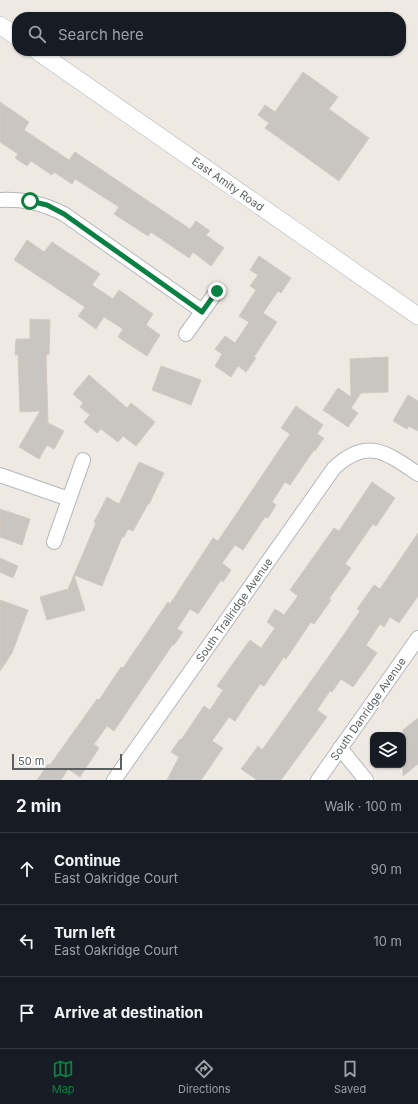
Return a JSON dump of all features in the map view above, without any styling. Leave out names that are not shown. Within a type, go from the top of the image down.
[{"type":"street","points":[[0,25],[12,33]]},
{"type":"street","name":"East Amity Road","points":[[44,56],[418,316]]},
{"type":"street","points":[[0,200],[30,201],[47,205],[64,214],[202,312]]},
{"type":"street","points":[[186,334],[217,291]]},
{"type":"street","name":"South Trailridge Avenue","points":[[114,780],[334,468],[346,456],[362,450],[379,451],[392,456],[418,474]]},
{"type":"street","points":[[54,542],[83,460]]},
{"type":"street","points":[[0,475],[69,499]]},
{"type":"street","name":"South Danridge Avenue","points":[[318,780],[418,638]]},
{"type":"street","points":[[340,748],[366,780]]},
{"type":"building","points":[[303,72],[338,97],[329,109],[369,138],[339,181],[265,128],[269,123],[258,115],[265,105],[275,112]]},
{"type":"building","points":[[0,102],[29,122],[24,130],[69,160],[75,152],[190,229],[196,221],[210,231],[206,235],[224,248],[211,266],[193,252],[189,258],[151,232],[148,236],[114,214],[119,207],[75,179],[72,184],[54,172],[52,175],[31,161],[27,166],[15,158],[18,154],[0,142]]},
{"type":"building","points":[[27,240],[44,252],[52,242],[100,274],[92,285],[113,299],[119,290],[153,314],[146,325],[160,335],[147,356],[118,337],[123,329],[104,317],[96,329],[78,316],[85,307],[14,260]]},
{"type":"building","points":[[259,256],[291,278],[281,293],[278,291],[263,313],[277,322],[254,357],[256,358],[246,372],[238,366],[231,377],[215,366],[222,354],[215,349],[225,336],[235,343],[249,322],[239,316],[256,290],[250,286],[258,275],[250,270]]},
{"type":"building","points":[[30,319],[50,320],[49,355],[46,355],[48,423],[64,431],[54,449],[47,445],[39,459],[19,447],[40,411],[20,412],[18,355],[15,355],[16,339],[30,339]]},
{"type":"building","points":[[388,357],[388,392],[361,393],[351,408],[358,413],[348,427],[323,410],[338,388],[351,397],[350,359]]},
{"type":"building","points":[[161,366],[201,380],[191,405],[152,390]]},
{"type":"building","points":[[89,375],[127,408],[131,403],[155,422],[136,446],[123,436],[118,442],[101,429],[97,433],[84,422],[90,415],[80,407],[83,403],[73,394]]},
{"type":"building","points":[[408,395],[418,401],[418,431],[409,426],[407,429],[393,421]]},
{"type":"building","points":[[296,406],[323,425],[317,434],[324,438],[315,451],[314,450],[290,485],[285,482],[272,502],[276,505],[268,518],[265,517],[243,550],[235,545],[222,563],[231,570],[223,582],[221,580],[198,614],[190,609],[177,629],[183,632],[174,645],[173,644],[114,731],[107,726],[94,744],[99,748],[80,777],[68,769],[61,780],[37,780],[48,764],[50,765],[97,699],[99,700],[121,667],[123,668],[168,602],[170,604],[213,538],[218,541],[290,434],[281,428]]},
{"type":"building","points":[[139,462],[164,473],[149,504],[133,531],[128,529],[124,537],[122,537],[102,586],[74,575],[85,610],[47,620],[40,597],[68,589],[96,523],[94,522],[107,497],[119,504]]},
{"type":"building","points":[[372,482],[395,498],[376,526],[373,524],[345,564],[351,568],[329,599],[331,600],[314,624],[311,622],[286,659],[284,657],[264,686],[260,684],[235,721],[229,717],[212,741],[223,748],[201,780],[167,780],[179,757],[171,752],[204,706],[210,710],[223,690],[217,686],[250,640],[261,648],[275,628],[267,622],[275,609],[284,615],[298,596],[290,590],[334,528],[339,531]]},
{"type":"building","points":[[0,509],[30,519],[22,545],[0,537]]},
{"type":"building","points":[[418,533],[418,596],[399,623],[390,617],[384,627],[380,624],[366,645],[377,653],[353,687],[341,679],[332,692],[330,691],[317,710],[327,717],[281,780],[257,780],[241,769],[258,746],[262,750],[360,611],[357,609],[374,585],[380,589]]},
{"type":"building","points":[[0,558],[18,566],[13,578],[0,572]]},
{"type":"building","points":[[0,600],[28,610],[12,653],[0,671]]},
{"type":"building","points":[[418,718],[418,764],[403,776],[403,768],[406,768],[406,732],[403,732],[403,730]]},
{"type":"route","points":[[30,201],[47,205],[64,214],[202,312],[217,291]]}]
